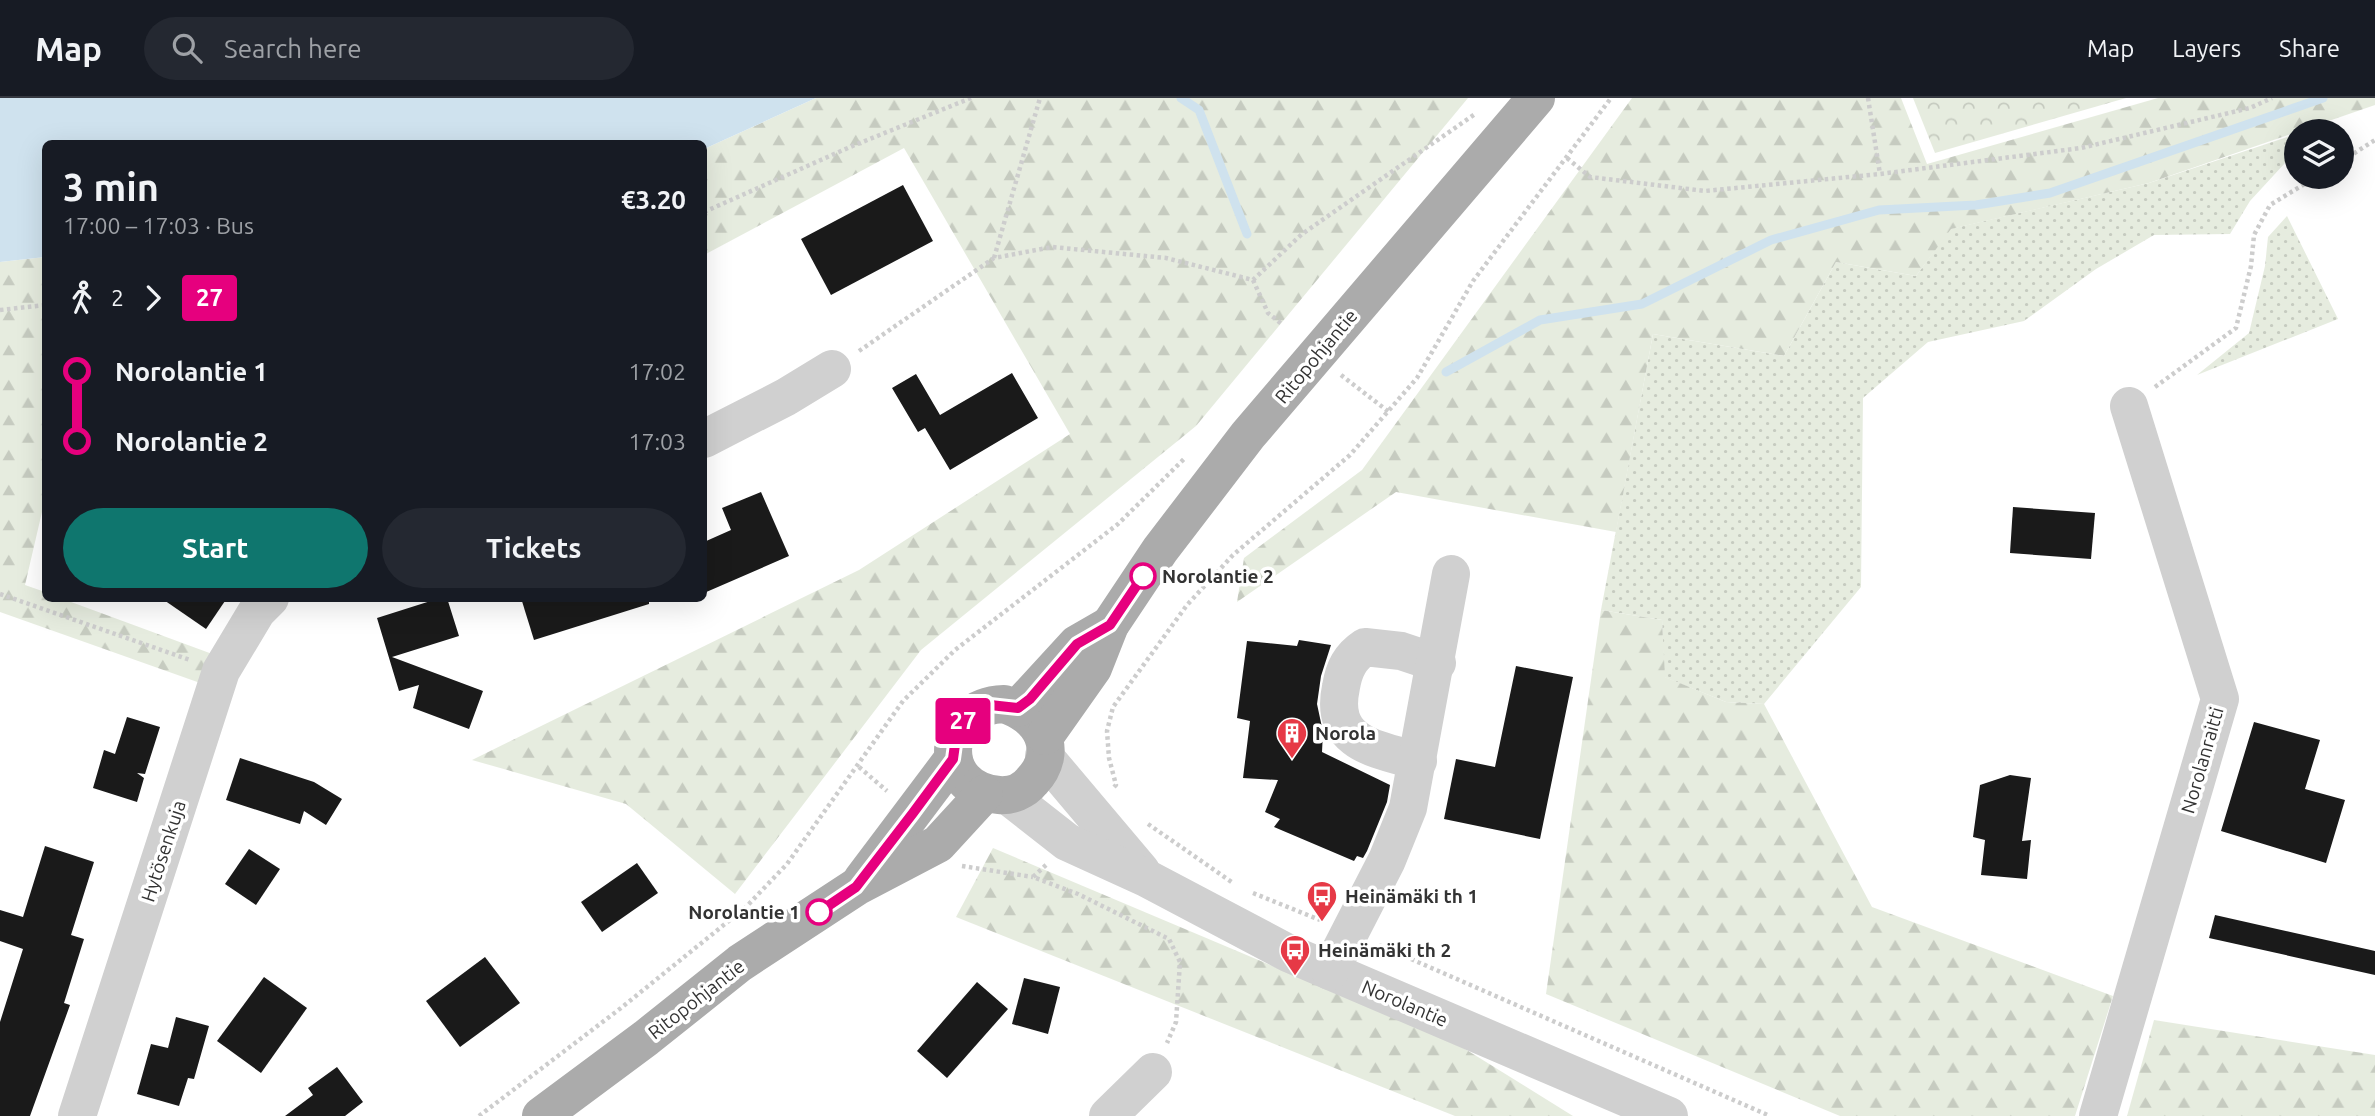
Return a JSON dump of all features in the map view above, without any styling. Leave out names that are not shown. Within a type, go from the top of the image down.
[{"type":"main road","name":"Ritopohjantie","points":[[1045,746],[1093,668],[1110,625],[1160,550],[1248,435],[1536,98]]},
{"type":"main road","name":"Ritopohjantie","points":[[1018,708],[1030,699],[1077,644],[1110,625]]},
{"type":"main road","points":[[1004,704],[1018,708],[1030,716],[1045,746],[1032,782],[996,795],[967,783],[953,759],[957,730],[976,709],[1004,704]]},
{"type":"main road","name":"Ritopohjantie","points":[[856,887],[953,759]]},
{"type":"main road","name":"Ritopohjantie","points":[[541,1116],[646,1038],[740,963],[856,887],[938,844],[996,795]]},
{"type":"street","points":[[707,437],[786,397],[832,369]]},
{"type":"street","name":"Norolanraitti","points":[[2098,1116],[2220,699],[2129,405]]},
{"type":"street","points":[[1330,971],[1387,860],[1408,808],[1437,663],[1451,574]]},
{"type":"street","name":"Hytösenkuja","points":[[77,1116],[220,671],[257,611],[266,602]]},
{"type":"street","points":[[1418,761],[1360,742],[1347,731],[1338,712],[1341,685],[1351,656],[1365,647],[1401,651],[1437,663]]},
{"type":"street","name":"Norolantie","points":[[1045,746],[1078,827]]},
{"type":"street","name":"Norolantie","points":[[996,795],[1078,827],[1146,878],[1226,922],[1330,971],[1669,1116]]},
{"type":"street","points":[[1108,1116],[1153,1072]]},
{"type":"path","points":[[707,211],[850,146],[971,98]]},
{"type":"path","points":[[994,258],[1040,98]]},
{"type":"path","points":[[1124,795],[1116,785],[1109,758],[1107,731],[1113,708],[1187,605],[1233,555],[1350,456],[1417,378],[1473,281],[1611,98]]},
{"type":"path","points":[[1868,98],[1880,174]]},
{"type":"path","points":[[1567,158],[1590,177],[1705,191],[1880,174],[2081,148],[2250,108],[2272,98]]},
{"type":"path","points":[[1252,280],[1302,234],[1480,111],[1462,131]]},
{"type":"path","points":[[2354,153],[2375,140]]},
{"type":"path","points":[[2129,405],[2199,358],[2236,328],[2251,266],[2254,235],[2270,205],[2296,189]]},
{"type":"path","points":[[832,369],[994,258],[1052,247],[1166,258],[1252,280],[1268,313],[1283,325]]},
{"type":"path","points":[[0,310],[42,305]]},
{"type":"path","points":[[1340,375],[1389,412]]},
{"type":"path","points":[[479,1116],[621,1008],[746,907],[787,864],[903,701],[955,650],[1118,524],[1191,452]]},
{"type":"path","points":[[0,594],[220,671]]},
{"type":"path","points":[[1116,785],[1034,877],[1078,894],[1169,939],[1180,962],[1176,1022],[1153,1072]]},
{"type":"path","points":[[1140,814],[1148,824],[1243,890],[1349,931],[1770,1116]]},
{"type":"green space","points":[[816,98],[1468,98],[1196,426],[921,650],[735,894],[626,804],[472,760],[859,570],[1070,434],[904,148],[707,253],[707,148]]},
{"type":"green space","points":[[1632,98],[1901,98],[1927,164],[2158,98],[2375,98],[2375,105],[2334,119],[2284,119],[2284,136],[2149,183],[1951,229],[1916,276],[1836,262],[1784,356],[1653,334],[1616,532],[1396,492],[1237,602],[1244,558],[1362,470]]},
{"type":"green space","points":[[1913,98],[2126,98],[1935,153]]},
{"type":"green space","points":[[2284,138],[2284,164],[2250,201],[2230,234],[2154,235],[2096,269],[2024,321],[1928,342],[1863,398],[1861,587],[1764,704],[1726,702],[1664,677],[1662,620],[1601,610],[1653,334],[1784,356],[1836,262],[1916,276],[1950,229],[2149,183]]},
{"type":"green space","points":[[2287,216],[2338,319],[2197,375],[2249,333],[2265,266],[2268,237]]},
{"type":"green space","points":[[42,257],[42,512],[25,585],[42,591],[42,602],[71,602],[215,655],[203,684],[0,612],[0,262]]},
{"type":"green space","points":[[1601,610],[1662,620],[1665,677],[1726,702],[1764,704],[1872,907],[2113,996],[2075,1116],[1840,1116],[1546,994]]},
{"type":"green space","points":[[993,848],[1457,1044],[1573,1116],[1455,1116],[956,917]]},
{"type":"green space","points":[[2154,1020],[2375,1055],[2375,1116],[2127,1116]]},
{"type":"water","points":[[0,98],[816,98],[707,148],[707,140],[42,140],[42,257],[0,262]]},
{"type":"building","points":[[903,185],[933,241],[831,295],[801,239]]},
{"type":"building","points":[[1012,373],[1038,418],[950,470],[925,428],[918,432],[892,388],[916,374],[940,415]]},
{"type":"building","points":[[761,492],[789,556],[707,592],[707,541],[731,530],[722,508]]},
{"type":"building","points":[[2013,507],[2095,513],[2091,559],[2010,553]]},
{"type":"building","points":[[167,602],[224,602],[206,629]]},
{"type":"building","points":[[427,602],[448,602],[459,636],[392,657],[483,691],[469,729],[413,708],[419,685],[399,691],[377,618]]},
{"type":"building","points":[[522,602],[649,602],[649,604],[534,640]]},
{"type":"building","name":"Norola","points":[[1299,640],[1331,645],[1321,676],[1317,704],[1323,732],[1322,752],[1390,785],[1387,802],[1367,851],[1363,858],[1357,856],[1354,861],[1274,827],[1280,819],[1265,812],[1278,780],[1243,778],[1250,721],[1237,718],[1247,641],[1297,646]]},
{"type":"building","points":[[1516,666],[1573,677],[1540,839],[1444,819],[1456,759],[1495,767]]},
{"type":"building","points":[[127,717],[160,727],[145,774],[137,773],[144,778],[137,802],[93,788],[104,750],[115,754]]},
{"type":"building","points":[[2254,722],[2320,740],[2305,789],[2345,800],[2326,863],[2221,831]]},
{"type":"building","points":[[240,758],[314,782],[342,799],[326,825],[304,811],[300,824],[226,800]]},
{"type":"building","points":[[2010,775],[2031,778],[2022,841],[2031,840],[2027,879],[1981,875],[1985,840],[1973,837],[1980,785]]},
{"type":"building","points":[[45,846],[94,862],[71,935],[84,939],[64,1003],[70,1005],[30,1116],[0,1116],[0,1022],[23,949],[0,941],[0,910],[23,917]]},
{"type":"building","points":[[249,849],[280,869],[256,905],[225,884]]},
{"type":"building","points":[[637,863],[658,893],[602,932],[581,902]]},
{"type":"building","points":[[2215,915],[2375,951],[2375,975],[2209,938]]},
{"type":"building","points":[[485,957],[520,1003],[460,1047],[426,1001]]},
{"type":"building","points":[[264,977],[307,1008],[261,1073],[217,1041]]},
{"type":"building","points":[[1024,978],[1060,987],[1048,1034],[1012,1024]]},
{"type":"building","points":[[977,982],[1008,1009],[947,1078],[917,1051]]},
{"type":"building","points":[[176,1017],[209,1026],[194,1079],[188,1078],[179,1106],[137,1094],[151,1044],[168,1048]]},
{"type":"building","points":[[337,1067],[363,1102],[345,1116],[285,1116],[313,1095],[308,1088]]},
{"type":"waterway","points":[[1181,98],[1199,110],[1247,234]]},
{"type":"waterway","points":[[1446,372],[1540,320],[1642,304],[1771,240],[1879,210],[1976,205],[2050,193],[2323,98]]},
{"type":"bus line","name":"27","points":[[819,912],[856,887],[913,813],[953,759],[957,730],[965,718],[976,709],[1004,704],[1018,708],[1030,699],[1077,644],[1110,625],[1143,576]]},
{"type":"place","name":"Norolantie 2","points":[[1143,576]]},
{"type":"place","name":"Norola","points":[[1292,760]]},
{"type":"place","name":"Norolantie 1","points":[[819,912]]},
{"type":"place","name":"Heinämäki th 1","points":[[1322,923]]},
{"type":"place","name":"Heinämäki th 2","points":[[1295,977]]}]
